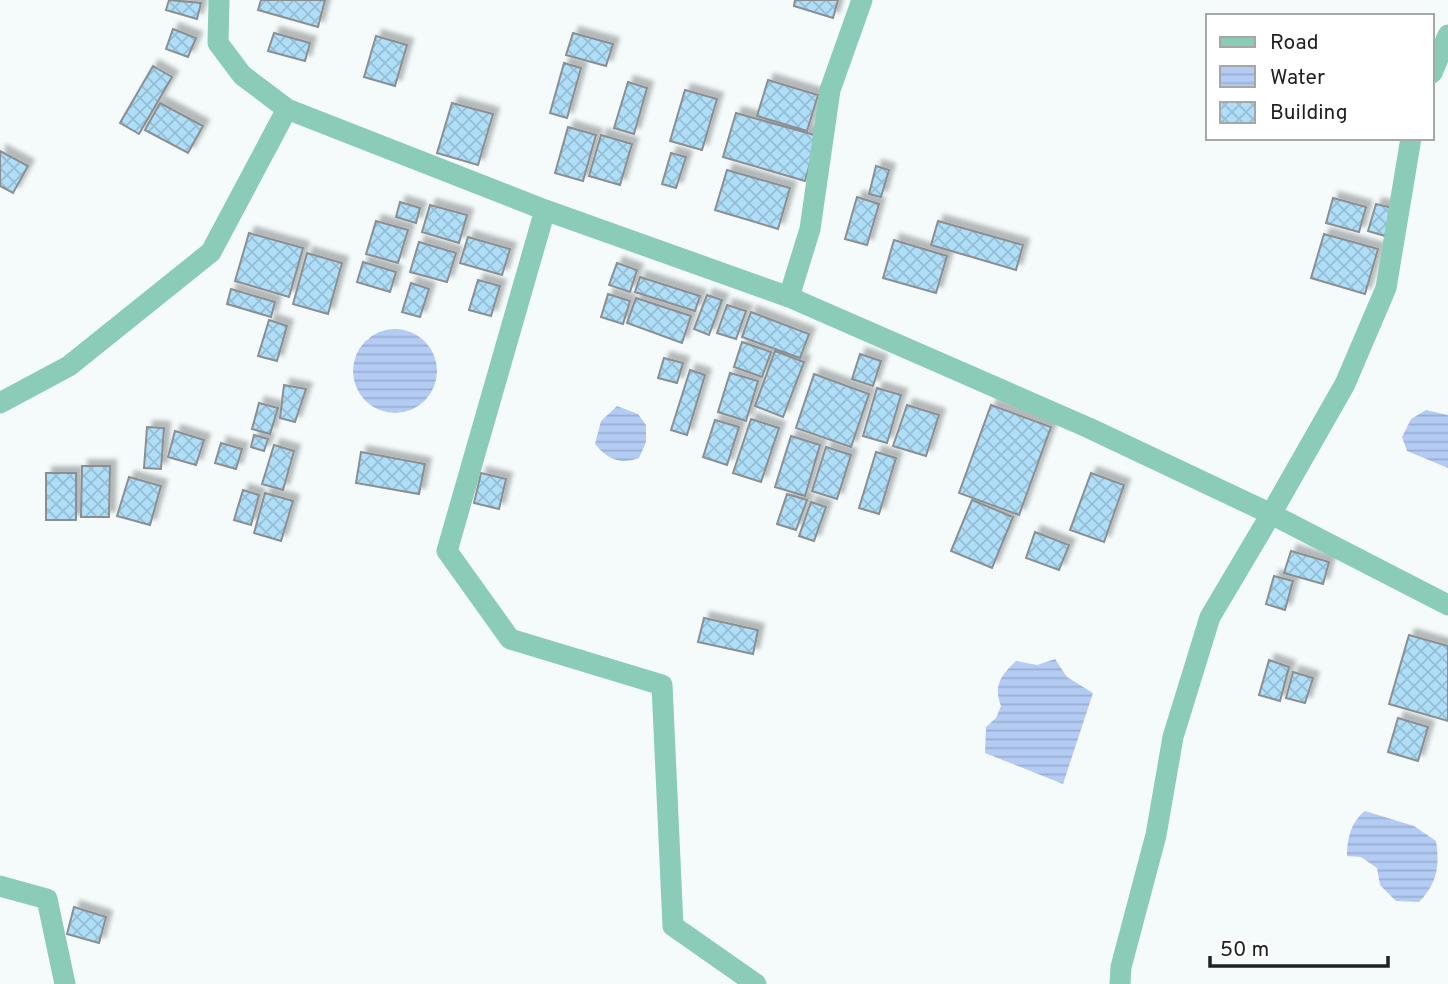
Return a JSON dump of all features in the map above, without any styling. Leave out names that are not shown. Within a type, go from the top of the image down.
[{"type":"street","points":[[219,0],[218,43],[242,75],[286,109],[545,210],[789,297],[1076,422],[1271,514],[1448,605]]},
{"type":"street","points":[[789,297],[810,229],[830,90],[862,0]]},
{"type":"street","points":[[1434,68],[1448,35]]},
{"type":"street","points":[[0,403],[69,366],[211,252],[286,109]]},
{"type":"street","points":[[1120,984],[1121,967],[1156,835],[1173,737],[1210,617],[1345,384],[1386,288],[1411,140]]},
{"type":"street","points":[[545,210],[447,551],[510,639],[662,685],[673,926],[756,984]]},
{"type":"street","points":[[0,886],[47,899],[65,984]]},
{"type":"water","points":[[395,329],[411,332],[425,341],[434,355],[437,371],[434,387],[425,401],[411,410],[395,413],[379,410],[365,401],[356,387],[353,371],[356,355],[365,341],[379,332]]},
{"type":"water","points":[[617,406],[638,414],[646,425],[646,442],[639,458],[620,461],[604,454],[595,444],[601,421]]},
{"type":"water","points":[[1426,410],[1448,415],[1448,468],[1407,451],[1402,437],[1411,419]]},
{"type":"water","points":[[1055,659],[1067,677],[1093,693],[1063,784],[985,753],[986,727],[996,718],[1001,706],[998,687],[1006,671],[1016,661],[1037,665]]},
{"type":"water","points":[[1365,811],[1414,826],[1436,841],[1436,874],[1430,888],[1419,902],[1396,901],[1380,885],[1377,868],[1361,857],[1347,856],[1351,831],[1356,820]]},
{"type":"building","points":[[169,0],[201,3],[197,19],[166,10]]},
{"type":"building","points":[[261,0],[325,0],[318,27],[258,10]]},
{"type":"building","points":[[795,0],[838,0],[833,18],[794,6]]},
{"type":"building","points":[[173,29],[196,38],[188,57],[166,49]]},
{"type":"building","points":[[274,33],[310,43],[305,61],[268,51]]},
{"type":"building","points":[[573,33],[613,44],[606,66],[566,55]]},
{"type":"building","points":[[376,36],[407,45],[395,86],[364,77]]},
{"type":"building","points":[[564,63],[581,68],[567,118],[550,113]]},
{"type":"building","points":[[153,66],[172,77],[139,134],[120,123]]},
{"type":"building","points":[[768,80],[818,95],[807,131],[757,116]]},
{"type":"building","points":[[628,82],[647,88],[634,134],[614,128]]},
{"type":"building","points":[[685,90],[717,99],[702,150],[670,141]]},
{"type":"building","points":[[160,103],[203,126],[188,153],[145,130]]},
{"type":"building","points":[[452,103],[493,114],[478,165],[437,153]]},
{"type":"building","points":[[736,113],[818,136],[805,181],[723,157]]},
{"type":"building","points":[[568,127],[596,135],[583,181],[555,173]]},
{"type":"building","points":[[601,135],[632,144],[620,185],[589,176]]},
{"type":"building","points":[[0,151],[28,166],[13,193],[0,186]]},
{"type":"building","points":[[671,153],[686,157],[676,188],[662,184]]},
{"type":"building","points":[[876,166],[889,170],[881,197],[869,194]]},
{"type":"building","points":[[727,170],[790,188],[778,229],[715,210]]},
{"type":"building","points":[[857,197],[879,204],[867,245],[845,239]]},
{"type":"building","points":[[1333,198],[1366,207],[1359,232],[1326,223]]},
{"type":"building","points":[[400,202],[420,208],[416,223],[396,217]]},
{"type":"building","points":[[1376,204],[1393,208],[1385,236],[1368,231]]},
{"type":"building","points":[[430,205],[467,215],[459,243],[422,232]]},
{"type":"building","points":[[376,221],[408,230],[398,263],[366,254]]},
{"type":"building","points":[[938,221],[1023,245],[1016,270],[931,245]]},
{"type":"building","points":[[249,233],[303,248],[289,297],[235,281]]},
{"type":"building","points":[[1324,234],[1378,249],[1365,294],[1311,278]]},
{"type":"building","points":[[468,237],[510,249],[502,275],[460,263]]},
{"type":"building","points":[[894,240],[947,256],[936,293],[883,278]]},
{"type":"building","points":[[419,242],[456,253],[447,282],[410,272]]},
{"type":"building","points":[[307,253],[342,263],[328,314],[293,304]]},
{"type":"building","points":[[363,262],[396,272],[390,292],[357,282]]},
{"type":"building","points":[[617,263],[637,270],[630,292],[609,285]]},
{"type":"building","points":[[640,277],[700,296],[695,311],[635,292]]},
{"type":"building","points":[[478,280],[500,286],[491,316],[469,310]]},
{"type":"building","points":[[411,283],[429,289],[420,317],[402,312]]},
{"type":"building","points":[[231,289],[275,302],[271,317],[227,304]]},
{"type":"building","points":[[608,294],[630,301],[623,324],[601,317]]},
{"type":"building","points":[[707,295],[722,300],[709,335],[694,329]]},
{"type":"building","points":[[636,298],[691,316],[682,343],[627,323]]},
{"type":"building","points":[[727,305],[746,311],[736,339],[717,333]]},
{"type":"building","points":[[751,312],[809,334],[800,358],[742,337]]},
{"type":"building","points":[[269,320],[287,326],[277,361],[258,356]]},
{"type":"building","points":[[742,342],[771,352],[762,377],[734,367]]},
{"type":"building","points":[[775,351],[804,362],[783,417],[755,406]]},
{"type":"building","points":[[860,354],[881,361],[873,386],[852,379]]},
{"type":"building","points":[[664,358],[683,363],[677,383],[658,378]]},
{"type":"building","points":[[690,370],[705,375],[687,435],[671,430]]},
{"type":"building","points":[[730,373],[758,381],[746,421],[718,412]]},
{"type":"building","points":[[814,374],[869,394],[851,447],[796,428]]},
{"type":"building","points":[[284,385],[306,389],[295,422],[280,418]]},
{"type":"building","points":[[877,388],[901,395],[887,443],[863,436]]},
{"type":"building","points":[[259,403],[278,408],[270,434],[252,429]]},
{"type":"building","points":[[907,405],[939,415],[926,456],[893,446]]},
{"type":"building","points":[[991,405],[1051,427],[1019,515],[959,493]]},
{"type":"building","points":[[751,419],[779,428],[761,482],[733,473]]},
{"type":"building","points":[[715,420],[739,427],[727,465],[703,457]]},
{"type":"building","points":[[147,427],[164,428],[161,469],[144,468]]},
{"type":"building","points":[[175,431],[204,440],[196,465],[168,457]]},
{"type":"building","points":[[254,435],[268,439],[264,451],[251,447]]},
{"type":"building","points":[[791,436],[820,445],[805,496],[775,487]]},
{"type":"building","points":[[221,443],[242,449],[236,469],[215,463]]},
{"type":"building","points":[[274,445],[294,451],[283,490],[262,484]]},
{"type":"building","points":[[826,447],[851,455],[837,499],[812,491]]},
{"type":"building","points":[[361,452],[425,464],[419,494],[356,483]]},
{"type":"building","points":[[876,452],[896,458],[879,514],[859,508]]},
{"type":"building","points":[[82,466],[110,466],[109,517],[81,517]]},
{"type":"building","points":[[46,473],[76,473],[76,520],[46,520]]},
{"type":"building","points":[[481,473],[506,479],[499,509],[474,503]]},
{"type":"building","points":[[1091,473],[1124,485],[1104,542],[1070,530]]},
{"type":"building","points":[[129,477],[161,486],[150,525],[117,516]]},
{"type":"building","points":[[243,490],[259,495],[251,525],[234,520]]},
{"type":"building","points":[[265,493],[293,501],[281,541],[254,533]]},
{"type":"building","points":[[787,494],[807,500],[796,530],[777,524]]},
{"type":"building","points":[[972,500],[1013,517],[992,568],[951,551]]},
{"type":"building","points":[[811,502],[826,507],[814,541],[799,536]]},
{"type":"building","points":[[1035,532],[1069,545],[1059,570],[1026,558]]},
{"type":"building","points":[[1291,551],[1329,562],[1323,584],[1284,573]]},
{"type":"building","points":[[1274,576],[1293,581],[1285,610],[1266,604]]},
{"type":"building","points":[[704,618],[758,630],[753,654],[698,642]]},
{"type":"building","points":[[1409,635],[1448,646],[1448,721],[1389,704]]},
{"type":"building","points":[[1269,660],[1289,667],[1280,701],[1259,695]]},
{"type":"building","points":[[1293,672],[1313,678],[1305,703],[1286,698]]},
{"type":"building","points":[[1398,718],[1428,727],[1418,761],[1388,752]]},
{"type":"building","points":[[74,907],[106,917],[99,943],[67,934]]}]
